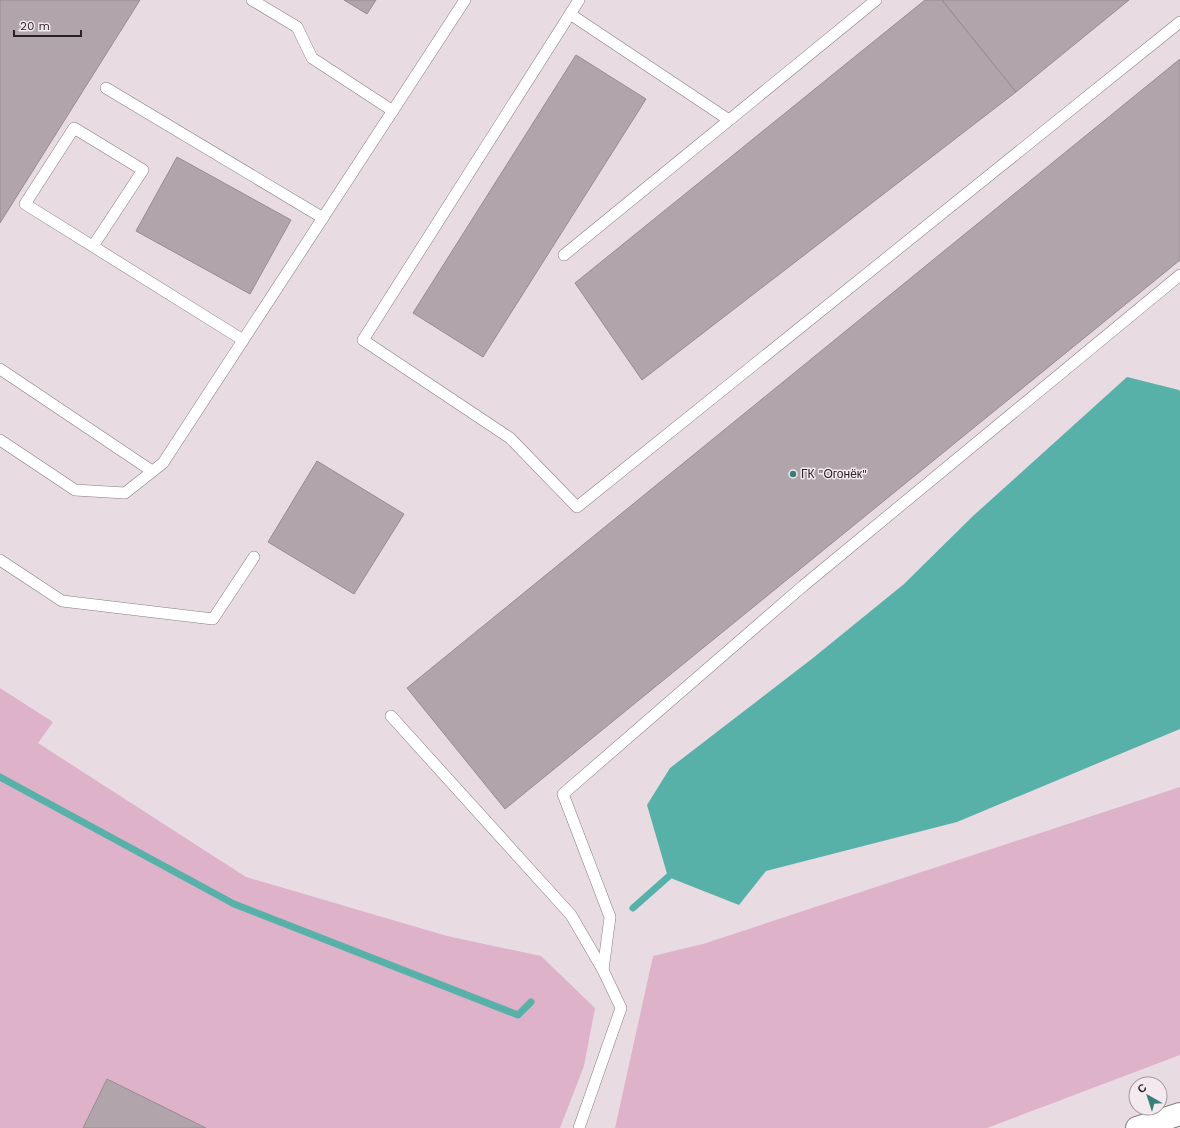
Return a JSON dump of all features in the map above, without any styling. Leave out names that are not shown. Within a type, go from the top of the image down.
[{"type":"street","points":[[1137,1128],[1180,1114]]},
{"type":"lane","points":[[252,0],[297,27],[312,58],[393,111]]},
{"type":"lane","points":[[0,440],[76,490],[125,493],[163,463],[465,0]]},
{"type":"lane","points":[[579,0],[363,340],[510,438],[577,507],[1180,22]]},
{"type":"lane","points":[[564,255],[876,0]]},
{"type":"lane","points":[[570,14],[729,120]]},
{"type":"lane","points":[[106,88],[323,218]]},
{"type":"lane","points":[[93,246],[143,170],[74,128],[25,204],[243,340]]},
{"type":"lane","points":[[603,970],[610,917],[563,794],[803,586],[1180,275]]},
{"type":"lane","points":[[0,369],[152,471]]},
{"type":"lane","points":[[0,560],[62,601],[213,619],[254,558]]},
{"type":"lane","points":[[391,716],[572,915],[603,970],[621,1008],[579,1128]]},
{"type":"shaded area","points":[[1127,377],[1179,390],[1180,392],[1180,729],[957,822],[766,871],[739,905],[668,877],[647,805],[670,768],[813,658],[904,584],[973,516]]},
{"type":"shaded area","points":[[0,688],[53,722],[38,743],[246,877],[447,936],[541,956],[595,1008],[584,1066],[560,1128],[0,1128]]},
{"type":"shaded area","points":[[1180,787],[1180,1055],[987,1128],[615,1128],[653,956],[703,944]]},
{"type":"building","points":[[0,0],[140,0],[0,223]]},
{"type":"building","points":[[344,0],[376,0],[367,14]]},
{"type":"building","points":[[925,0],[942,0],[1016,92],[642,380],[575,283]]},
{"type":"building","points":[[942,0],[1129,0],[1016,92]]},
{"type":"building","points":[[576,55],[646,99],[483,357],[413,313]]},
{"type":"building","name":"ГК \"Огонёк\"","points":[[1180,59],[1180,260],[505,809],[407,688]]},
{"type":"building","points":[[177,157],[291,220],[250,294],[136,231]]},
{"type":"building","points":[[317,461],[404,514],[354,594],[268,542]]},
{"type":"building","points":[[107,1079],[206,1128],[83,1128]]},
{"type":"waterway","points":[[0,777],[234,904],[518,1015],[531,1002]]},
{"type":"waterway","points":[[633,908],[668,877]]},
{"type":"place","name":"ГК \"Огонёк\"","points":[[793,474]]}]
